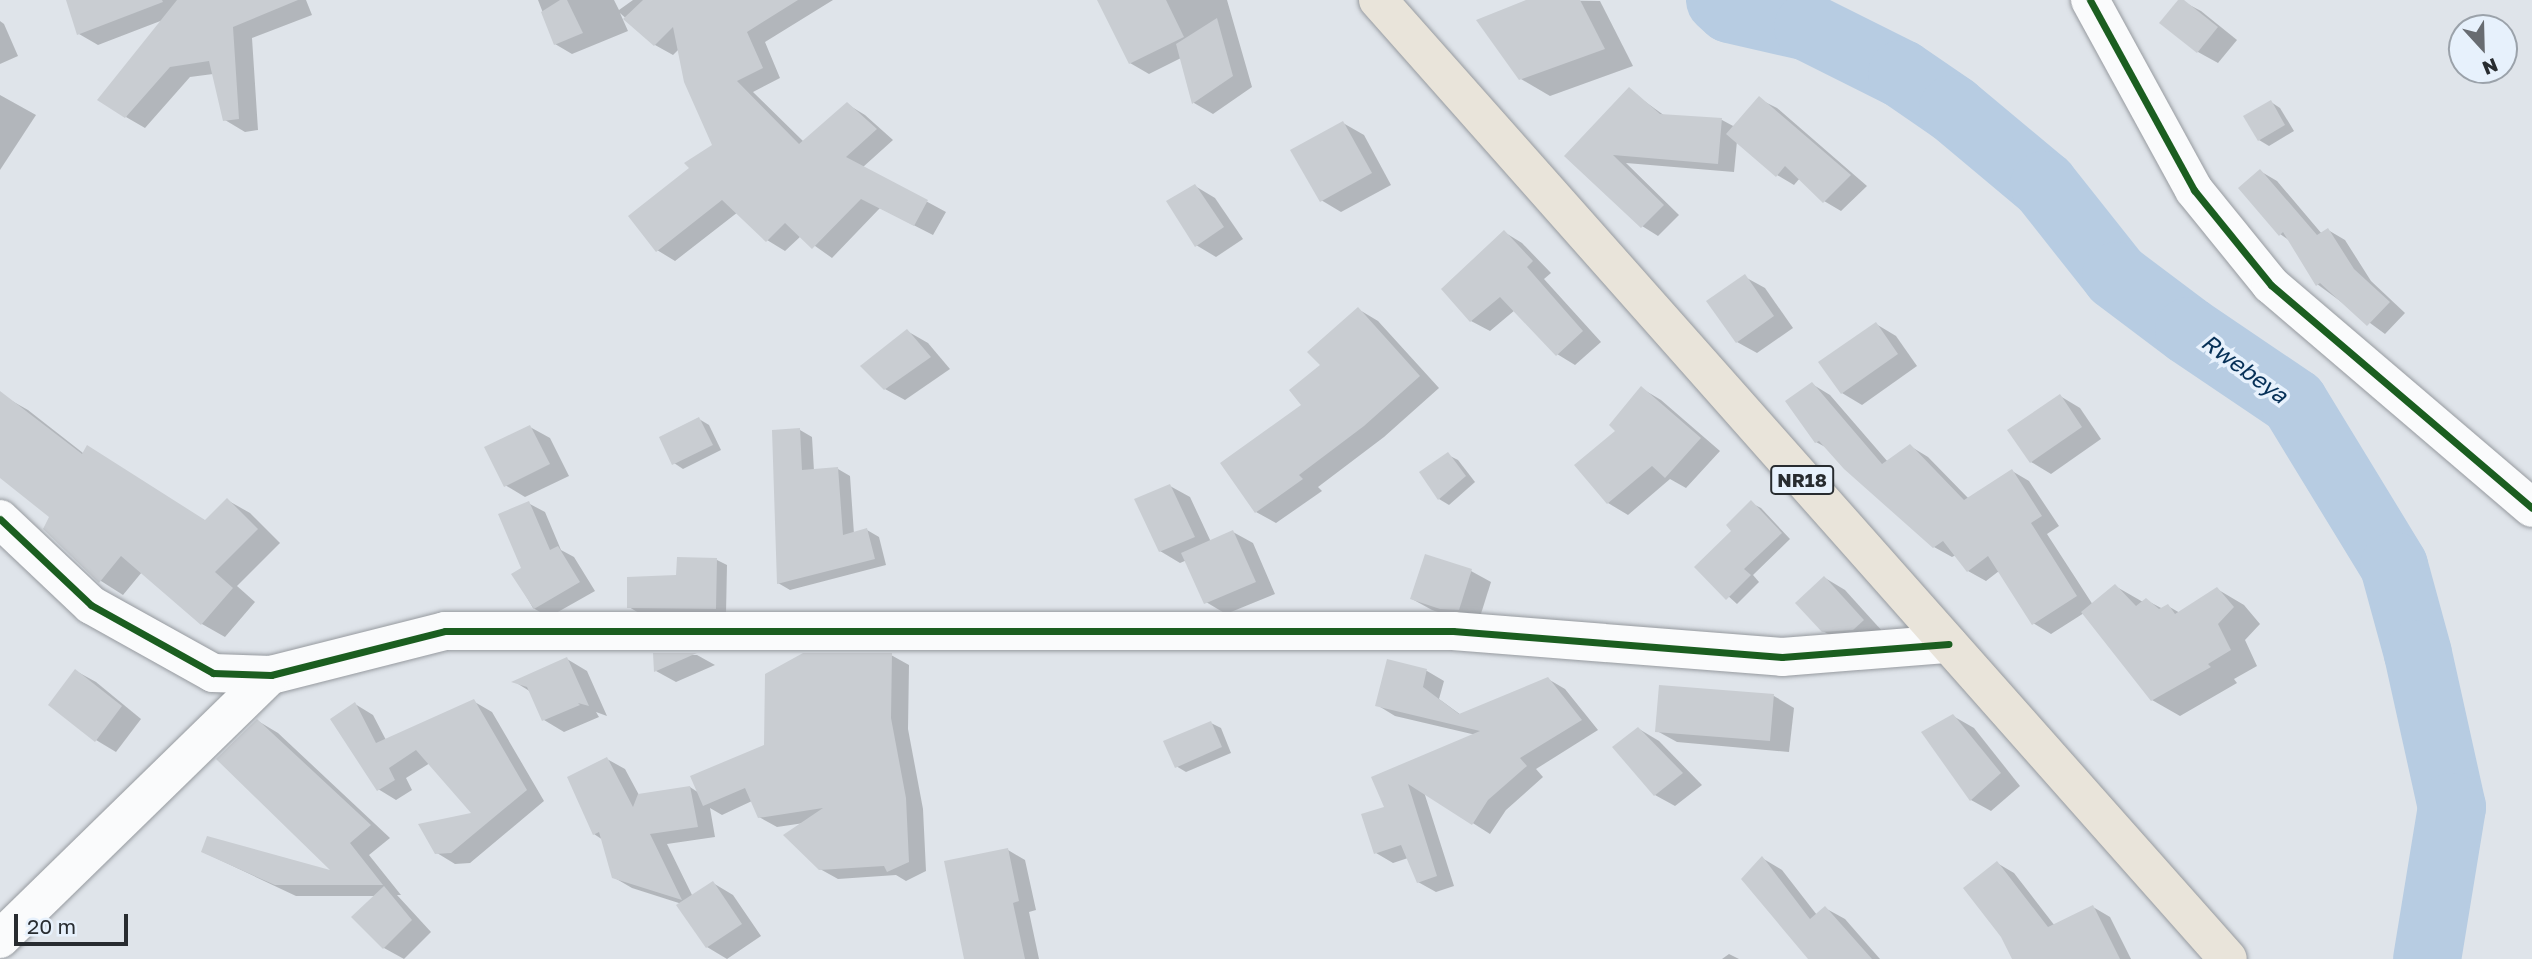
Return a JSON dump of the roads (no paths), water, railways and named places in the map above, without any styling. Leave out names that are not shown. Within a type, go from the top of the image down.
[{"type":"main road","name":"NR18","points":[[1378,0],[2228,959]]},
{"type":"street","points":[[2090,0],[2194,190],[2271,285],[2532,508]]},
{"type":"street","points":[[0,519],[90,605],[213,673],[271,675],[445,631],[1453,631],[1782,657],[1948,644]]},
{"type":"street","points":[[0,939],[271,675]]},
{"type":"waterway","name":"Rwebeya","points":[[1720,0],[1730,9],[1808,27],[1902,74],[1953,109],[2044,185],[2116,276],[2189,331],[2294,402],[2394,566],[2418,654],[2452,807],[2427,959]]}]
